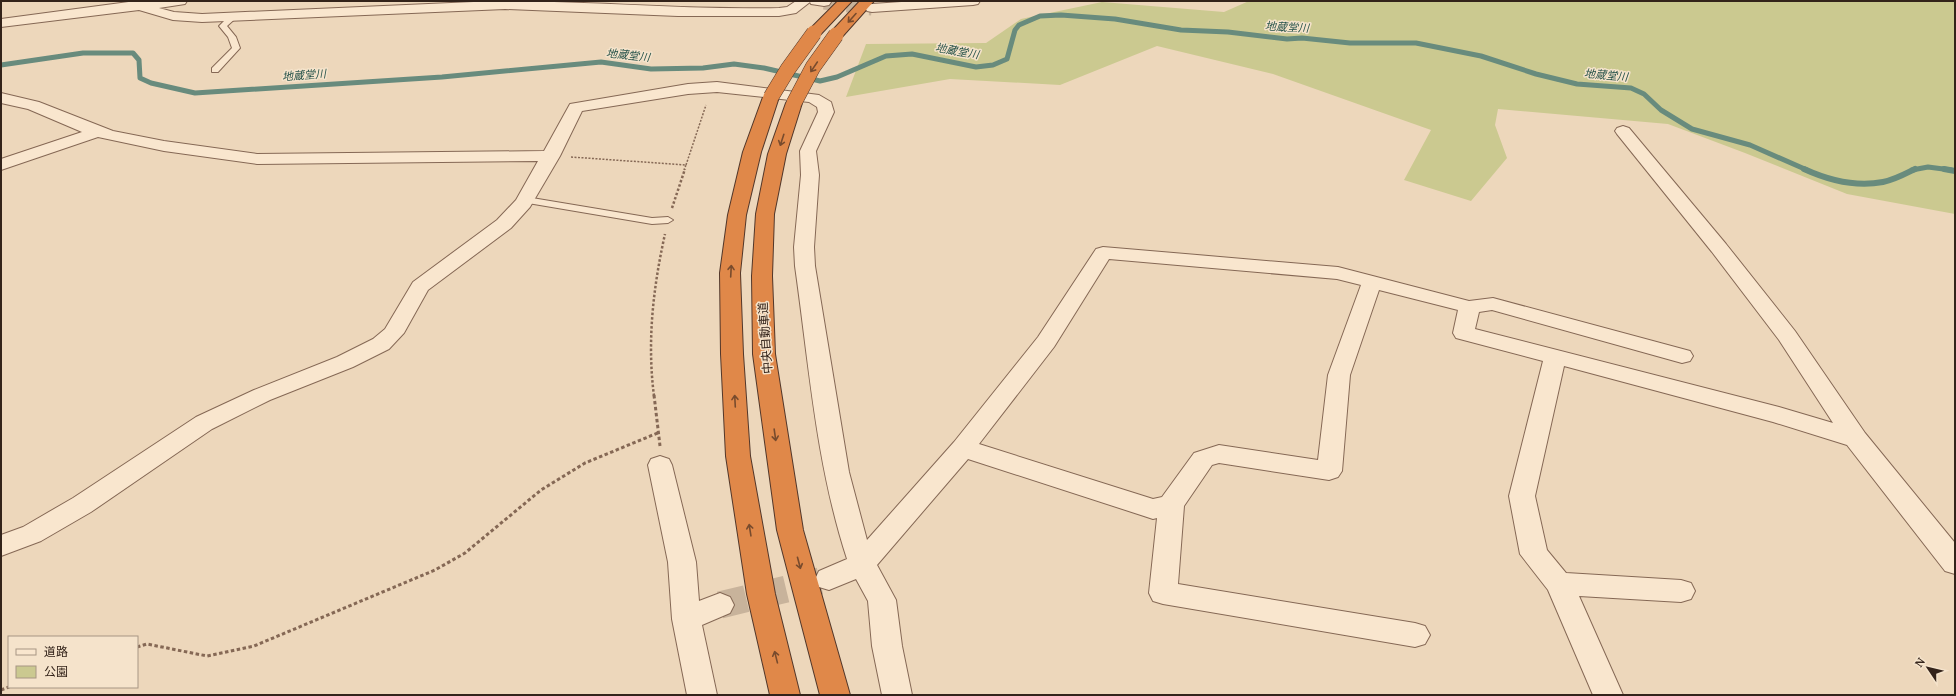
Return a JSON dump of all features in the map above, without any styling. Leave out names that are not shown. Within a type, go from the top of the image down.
[{"type":"highway","points":[[785,695],[761,594],[738,456],[730,273],[737,215],[752,152],[771,97],[788,69],[814,33],[845,1]]},
{"type":"highway","name":"中央自動車道","points":[[835,695],[790,530],[764,354],[762,276],[765,214],[777,154],[794,103],[813,67],[836,35],[870,4]]},
{"type":"street","points":[[1,22],[180,1]]},
{"type":"street","points":[[136,5],[172,16],[186,18],[470,6],[496,2],[563,2],[703,13],[727,13],[790,11],[804,1]]},
{"type":"street","points":[[870,4],[973,1]]},
{"type":"street","points":[[1,546],[32,534],[82,505],[204,423],[262,395],[345,362],[381,344],[394,333],[420,286],[504,224],[526,200],[576,107],[688,89],[717,87],[813,98],[825,105],[826,112],[808,152],[810,174],[804,247],[805,266],[836,472],[850,528],[862,564],[882,600],[888,646],[897,695]]},
{"type":"street","points":[[1,98],[32,104],[97,132],[164,146],[257,159],[551,156]]},
{"type":"street","points":[[1623,131],[1719,248],[1787,336],[1856,439],[1946,541],[1955,563]]},
{"type":"street","points":[[1,165],[97,132]]},
{"type":"street","points":[[829,579],[862,564],[963,448],[1046,342],[1103,253],[1338,273],[1469,307],[1493,304],[1682,356]]},
{"type":"street","points":[[1372,282],[1339,375],[1329,471],[1219,454],[1203,459],[1171,504],[1163,593],[1415,635]]},
{"type":"street","points":[[1469,307],[1464,332],[1780,415],[1856,439]]},
{"type":"street","points":[[1555,357],[1522,496],[1534,554],[1559,584],[1608,695]]},
{"type":"street","points":[[963,448],[1153,509],[1171,504]]},
{"type":"street","points":[[660,465],[682,562],[686,619],[702,695]]},
{"type":"street","points":[[1559,584],[1681,591]]},
{"type":"street","points":[[686,619],[720,605]]},
{"type":"lane","points":[[215,70],[232,54],[236,48],[232,37],[223,26],[233,16]]},
{"type":"lane","points":[[526,200],[652,221],[668,220]]},
{"type":"path","points":[[660,465],[660,432],[651,364],[653,314],[659,260],[668,220],[707,102],[717,87]]},
{"type":"path","points":[[551,156],[686,165]]},
{"type":"path","points":[[138,647],[148,644],[207,656],[254,646],[435,570],[465,553],[541,490],[585,464],[660,432]]},
{"type":"green space","points":[[1249,1],[1955,1],[1955,214],[1847,194],[1668,124],[1498,109],[1495,125],[1507,158],[1471,201],[1404,180],[1431,130],[1273,74],[1157,46],[1060,85],[950,79],[846,97],[866,44],[986,43],[1021,19],[1102,2],[1224,12]]},
{"type":"waterway","name":"地蔵堂川","points":[[1,65],[83,53],[133,53],[139,60],[140,78],[151,83],[195,93],[442,77],[601,62],[651,69],[703,68],[734,64],[764,68],[820,81],[837,77],[886,56],[912,54],[976,67],[993,65],[1007,59],[1015,30],[1019,25],[1040,16],[1061,15],[1115,19],[1181,30],[1228,32],[1287,39],[1302,38],[1350,43],[1416,43],[1481,56],[1536,74],[1577,84],[1631,88],[1644,94],[1661,110],[1692,129],[1750,145],[1807,170]]},
{"type":"waterway","name":"地蔵堂川","points":[[1914,170],[1928,167],[1946,169]]},
{"type":"waterway","name":"地蔵堂川","points":[[1804,169],[1843,182],[1863,184],[1887,181],[1914,170]]},
{"type":"waterway","name":"地蔵堂川","points":[[1946,169],[1951,170]]},
{"type":"waterway","name":"地蔵堂川","points":[[1946,169],[1955,171]]},
{"type":"tunnel","points":[[824,2],[872,8]]},
{"type":"tunnel","points":[[720,605],[820,581]]}]
